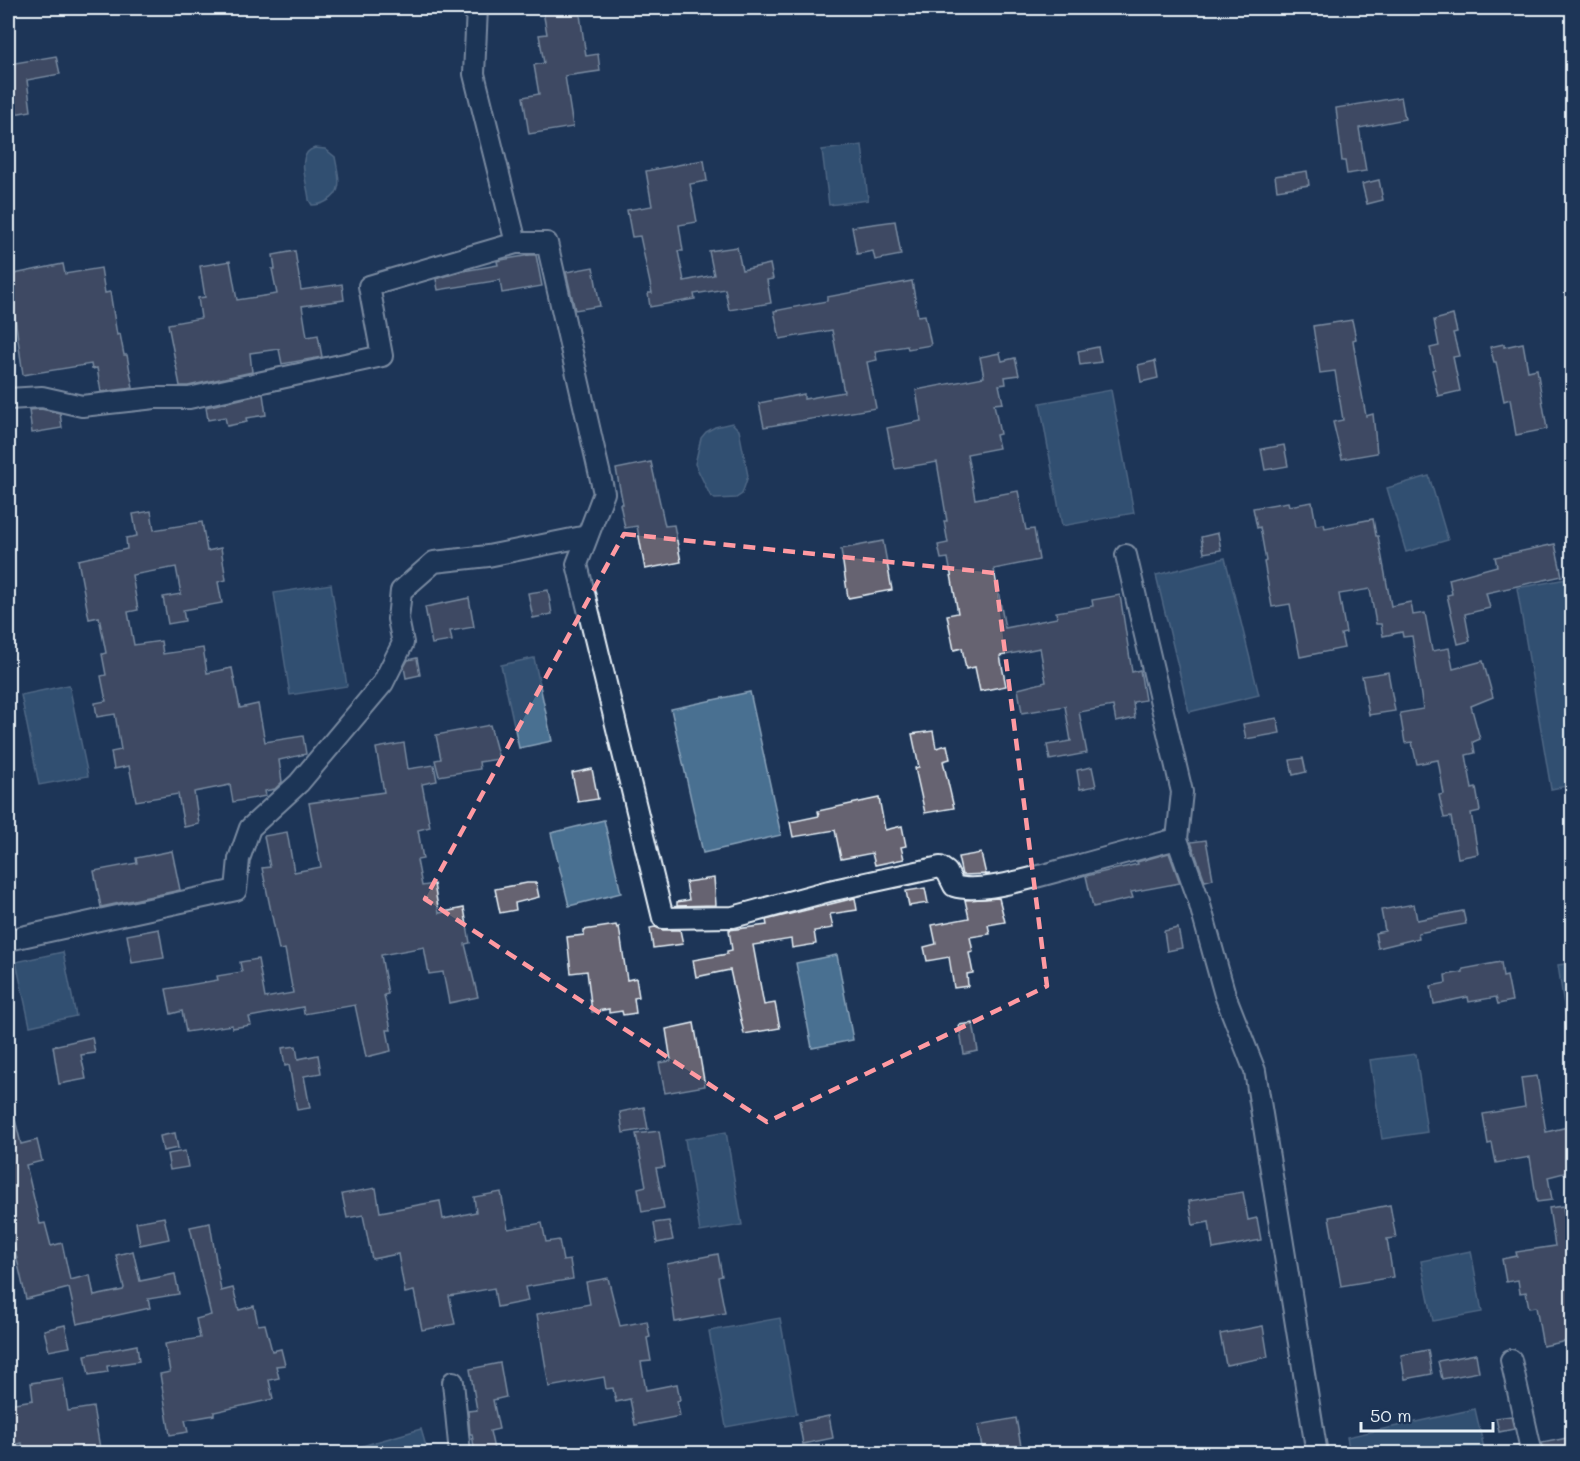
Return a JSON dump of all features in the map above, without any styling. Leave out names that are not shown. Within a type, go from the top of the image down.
[{"type":"street","points":[[477,8],[474,74],[516,243]]},
{"type":"street","points":[[8,399],[42,397],[82,406],[155,398],[189,398],[382,356],[369,286],[516,243],[547,243],[604,493],[577,564],[663,918],[733,917],[829,891],[940,867],[947,872],[954,886],[978,888],[1007,883],[1177,839]]},
{"type":"street","points":[[8,940],[236,890],[239,859],[250,828],[299,783],[383,683],[403,643],[398,619],[401,591],[434,562],[488,556],[587,536]]},
{"type":"street","points":[[1126,555],[1182,792],[1177,839],[1198,898],[1225,995],[1255,1071],[1317,1454]]},
{"type":"street","points":[[1511,1360],[1532,1454]]},
{"type":"street","points":[[453,1382],[460,1454]]},
{"type":"highlighted area","points":[[624,534],[995,573],[1047,986],[767,1122],[425,899]]},
{"type":"water","points":[[862,145],[868,200],[829,205],[822,150]]},
{"type":"water","points":[[315,148],[325,149],[335,157],[339,182],[333,197],[322,204],[312,205],[309,200],[304,162],[305,156]]},
{"type":"water","points":[[1111,390],[1134,513],[1062,526],[1040,403]]},
{"type":"water","points":[[732,423],[739,430],[748,476],[742,494],[736,498],[715,499],[710,495],[695,464],[701,438],[706,432]]},
{"type":"water","points":[[1429,476],[1448,540],[1406,552],[1387,488]]},
{"type":"water","points":[[1225,558],[1259,695],[1189,712],[1156,575]]},
{"type":"water","points":[[1572,578],[1572,785],[1551,789],[1517,588]]},
{"type":"water","points":[[331,584],[347,686],[290,695],[274,593]]},
{"type":"water","points":[[534,658],[552,741],[519,748],[501,665]]},
{"type":"water","points":[[69,685],[88,776],[39,785],[21,695]]},
{"type":"water","points":[[750,692],[781,835],[703,853],[671,709]]},
{"type":"water","points":[[604,820],[621,893],[569,906],[551,833]]},
{"type":"water","points":[[63,952],[76,1016],[30,1026],[16,962]]},
{"type":"water","points":[[837,955],[853,1040],[812,1048],[796,963]]},
{"type":"water","points":[[1572,963],[1572,1059],[1558,965]]},
{"type":"water","points":[[1416,1054],[1427,1132],[1382,1139],[1370,1060]]},
{"type":"water","points":[[726,1132],[742,1225],[700,1232],[685,1139]]},
{"type":"water","points":[[1471,1251],[1482,1312],[1433,1321],[1421,1261]]},
{"type":"water","points":[[780,1318],[797,1414],[726,1427],[709,1331]]},
{"type":"water","points":[[1475,1409],[1485,1453],[1350,1453],[1347,1437]]},
{"type":"water","points":[[421,1429],[428,1453],[338,1453]]},
{"type":"building","points":[[579,8],[586,56],[598,54],[600,71],[565,76],[573,127],[529,134],[523,97],[539,94],[534,65],[544,63],[539,35],[547,34],[543,11]]},
{"type":"building","points":[[56,56],[60,74],[27,80],[31,111],[8,115],[8,83],[12,82],[9,64]]},
{"type":"building","points":[[1401,97],[1405,119],[1359,128],[1366,171],[1347,174],[1345,161],[1342,161],[1336,108]]},
{"type":"building","points":[[704,160],[707,181],[690,184],[697,222],[679,225],[683,251],[678,251],[684,281],[714,275],[709,251],[737,247],[742,270],[770,264],[773,279],[767,280],[771,303],[729,310],[725,289],[694,294],[695,299],[650,307],[648,293],[652,293],[640,236],[632,237],[627,210],[652,206],[646,171]]},
{"type":"building","points":[[1307,171],[1309,185],[1277,190],[1275,176]]},
{"type":"building","points":[[1379,180],[1383,200],[1367,204],[1362,184]]},
{"type":"building","points":[[895,221],[901,255],[875,260],[873,251],[857,254],[852,227]]},
{"type":"building","points":[[295,251],[301,290],[342,284],[344,300],[302,306],[307,337],[318,335],[322,357],[282,364],[279,349],[250,353],[252,372],[180,386],[168,324],[201,318],[198,298],[205,297],[200,266],[230,261],[237,300],[277,294],[272,269],[275,269],[273,255]]},
{"type":"building","points":[[536,255],[542,286],[502,293],[500,280],[438,290],[436,279],[463,271],[498,265],[497,261]]},
{"type":"building","points":[[63,264],[65,274],[101,268],[105,293],[110,292],[117,335],[120,334],[124,355],[127,355],[133,388],[101,392],[97,368],[92,369],[91,364],[23,375],[9,275]]},
{"type":"building","points":[[593,267],[600,306],[575,310],[566,272]]},
{"type":"building","points":[[912,281],[918,316],[925,315],[931,345],[875,351],[877,360],[867,362],[876,408],[764,427],[759,403],[804,394],[804,399],[844,392],[832,330],[780,339],[774,311],[827,301],[827,297]]},
{"type":"building","points":[[1453,315],[1457,332],[1453,333],[1459,356],[1453,357],[1460,391],[1438,396],[1430,348],[1439,346],[1434,320]]},
{"type":"building","points":[[1352,320],[1356,339],[1353,340],[1366,416],[1373,414],[1377,453],[1342,459],[1333,422],[1343,420],[1335,371],[1320,373],[1313,326]]},
{"type":"building","points":[[1523,343],[1528,371],[1537,369],[1547,429],[1516,435],[1510,399],[1504,401],[1496,362],[1494,362],[1490,347]]},
{"type":"building","points":[[1098,347],[1101,362],[1080,365],[1078,351]]},
{"type":"building","points":[[1000,353],[1002,361],[1015,358],[1019,375],[1005,377],[1006,384],[999,385],[1003,403],[994,404],[1000,434],[996,435],[999,448],[967,454],[975,499],[1018,491],[1026,530],[1034,529],[1039,560],[994,569],[1005,628],[1057,618],[1056,612],[1093,606],[1092,600],[1120,595],[1132,672],[1140,670],[1145,700],[1133,702],[1135,718],[1116,722],[1113,706],[1079,712],[1087,753],[1050,760],[1047,745],[1071,741],[1065,706],[1022,713],[1018,689],[1046,682],[1040,648],[1000,656],[1006,686],[980,691],[975,667],[966,669],[962,648],[954,650],[947,615],[958,613],[948,558],[941,559],[938,545],[948,543],[944,521],[947,521],[937,462],[895,469],[887,428],[921,421],[916,390],[984,377],[980,357]]},
{"type":"building","points":[[1155,361],[1158,378],[1141,382],[1138,365]]},
{"type":"building","points":[[263,394],[266,415],[246,418],[247,422],[227,426],[225,417],[208,420],[206,407]]},
{"type":"building","points":[[41,409],[60,413],[62,428],[32,433],[29,410]]},
{"type":"building","points":[[1284,445],[1288,466],[1265,470],[1261,449]]},
{"type":"building","points":[[651,462],[665,526],[674,525],[681,562],[645,569],[637,526],[625,528],[616,469]]},
{"type":"building","points":[[1288,502],[1289,506],[1312,502],[1316,525],[1324,524],[1325,528],[1373,519],[1391,606],[1411,602],[1413,615],[1425,613],[1432,651],[1449,648],[1453,669],[1483,661],[1493,697],[1471,706],[1480,739],[1473,742],[1475,753],[1466,755],[1472,789],[1476,788],[1480,811],[1471,813],[1478,854],[1458,858],[1451,817],[1444,818],[1439,795],[1444,794],[1438,760],[1417,764],[1412,742],[1405,743],[1400,713],[1423,709],[1412,636],[1403,637],[1402,632],[1383,636],[1381,624],[1376,624],[1370,589],[1339,594],[1346,633],[1341,634],[1344,648],[1300,657],[1290,604],[1272,607],[1260,527],[1257,528],[1253,508]]},
{"type":"building","points":[[151,511],[154,530],[202,522],[207,551],[221,548],[226,580],[218,582],[222,603],[183,610],[185,621],[168,624],[163,597],[181,594],[176,567],[132,575],[138,610],[128,612],[134,645],[161,641],[163,654],[203,648],[207,673],[232,668],[240,708],[258,704],[265,742],[303,736],[306,754],[279,760],[282,782],[275,789],[265,791],[266,796],[233,802],[230,785],[194,792],[199,824],[184,827],[178,794],[136,801],[129,766],[114,769],[111,752],[121,750],[115,714],[97,717],[95,703],[106,701],[101,676],[106,675],[102,654],[106,653],[99,617],[89,619],[78,560],[127,549],[126,538],[137,536],[133,514]]},
{"type":"building","points":[[1218,533],[1221,550],[1204,553],[1201,537]]},
{"type":"building","points":[[883,541],[892,590],[848,598],[841,549]]},
{"type":"building","points":[[1555,544],[1562,576],[1486,593],[1490,608],[1465,614],[1470,641],[1458,644],[1447,595],[1452,594],[1449,579],[1497,566],[1495,557]]},
{"type":"building","points":[[548,590],[552,614],[533,618],[528,593]]},
{"type":"building","points":[[469,598],[474,627],[450,631],[452,641],[432,644],[425,607]]},
{"type":"building","points":[[417,658],[420,675],[406,678],[404,667],[408,660]]},
{"type":"building","points":[[1388,672],[1395,711],[1369,715],[1362,676]]},
{"type":"building","points":[[1277,718],[1280,733],[1246,739],[1243,724]]},
{"type":"building","points":[[490,725],[499,759],[479,762],[480,769],[439,776],[435,760],[441,759],[436,735]]},
{"type":"building","points":[[933,731],[936,748],[947,745],[950,759],[943,761],[954,808],[925,813],[915,768],[919,767],[912,734]]},
{"type":"building","points":[[404,743],[408,769],[434,765],[437,781],[422,784],[430,827],[418,830],[423,859],[417,860],[422,886],[434,884],[439,913],[464,908],[470,943],[465,944],[478,997],[449,1003],[443,972],[429,974],[424,947],[381,955],[388,994],[384,995],[391,1030],[387,1030],[391,1051],[366,1057],[355,1005],[304,1014],[303,1007],[249,1017],[251,1025],[232,1028],[232,1025],[186,1032],[182,1011],[171,1014],[166,989],[218,980],[217,976],[242,972],[240,962],[258,959],[265,998],[293,993],[285,949],[279,950],[262,868],[270,867],[264,836],[287,832],[294,872],[321,867],[309,803],[384,792],[376,748]]},
{"type":"building","points":[[1303,758],[1306,772],[1293,775],[1290,760]]},
{"type":"building","points":[[1092,767],[1096,786],[1080,789],[1077,770]]},
{"type":"building","points":[[592,769],[598,799],[578,802],[572,773]]},
{"type":"building","points":[[879,798],[885,830],[902,826],[906,846],[901,847],[904,859],[875,865],[872,853],[841,859],[835,830],[793,837],[790,822],[819,816],[818,811]]},
{"type":"building","points":[[1206,840],[1213,879],[1205,881],[1191,842]]},
{"type":"building","points":[[172,851],[180,890],[101,907],[94,871],[137,863],[136,858]]},
{"type":"building","points":[[981,853],[986,874],[962,875],[958,857]]},
{"type":"building","points":[[1169,853],[1180,883],[1131,892],[1133,898],[1093,907],[1086,876],[1138,864],[1137,862]]},
{"type":"building","points":[[714,878],[716,905],[677,906],[677,902],[689,900],[686,882]]},
{"type":"building","points":[[536,883],[539,897],[515,903],[516,910],[500,913],[495,889]]},
{"type":"building","points":[[925,888],[928,903],[909,906],[906,891]]},
{"type":"building","points":[[855,898],[857,910],[830,914],[833,928],[814,931],[816,944],[792,948],[791,939],[753,945],[764,1005],[775,1003],[780,1028],[744,1034],[730,970],[696,977],[693,960],[727,954],[727,951],[732,950],[729,930],[767,925],[766,920]]},
{"type":"building","points":[[999,898],[1005,922],[988,925],[990,934],[970,937],[973,952],[969,953],[973,973],[967,974],[968,986],[954,988],[949,957],[927,961],[924,947],[936,944],[932,925],[969,918],[965,900]]},
{"type":"building","points":[[1414,904],[1417,920],[1463,911],[1466,924],[1418,933],[1419,938],[1378,948],[1375,933],[1385,931],[1381,910]]},
{"type":"building","points":[[616,925],[617,928],[619,927],[627,980],[636,978],[639,997],[634,998],[636,1013],[623,1015],[622,1011],[609,1013],[609,1009],[592,1012],[587,971],[571,973],[567,937],[584,935],[584,930]]},
{"type":"building","points":[[650,928],[663,930],[680,930],[683,944],[653,948]]},
{"type":"building","points":[[1178,928],[1182,948],[1167,951],[1164,931]]},
{"type":"building","points":[[159,929],[164,958],[132,963],[127,935]]},
{"type":"building","points":[[1501,962],[1503,977],[1507,976],[1512,1001],[1498,1004],[1496,997],[1469,1002],[1468,997],[1434,1004],[1431,986],[1446,983],[1445,975]]},
{"type":"building","points":[[694,1023],[705,1086],[665,1093],[659,1063],[671,1061],[666,1029]]},
{"type":"building","points":[[973,1023],[978,1051],[964,1054],[959,1025]]},
{"type":"building","points":[[92,1037],[95,1053],[81,1055],[86,1079],[59,1084],[53,1046]]},
{"type":"building","points":[[296,1046],[298,1059],[318,1055],[321,1073],[304,1076],[310,1108],[297,1110],[289,1065],[285,1066],[282,1048]]},
{"type":"building","points":[[1537,1076],[1546,1132],[1572,1126],[1572,1171],[1548,1177],[1552,1200],[1537,1202],[1530,1157],[1496,1163],[1492,1143],[1488,1144],[1483,1114],[1525,1107],[1521,1078]]},
{"type":"building","points":[[644,1107],[648,1129],[623,1133],[620,1112]]},
{"type":"building","points":[[13,1111],[21,1144],[37,1140],[42,1161],[26,1165],[40,1224],[45,1223],[51,1246],[62,1243],[70,1280],[90,1275],[94,1296],[123,1290],[116,1255],[133,1251],[140,1281],[175,1274],[179,1294],[148,1299],[150,1308],[77,1324],[69,1288],[26,1299],[8,1220],[8,1112]]},
{"type":"building","points":[[659,1131],[665,1167],[656,1168],[664,1208],[642,1212],[638,1188],[646,1186],[636,1134]]},
{"type":"building","points":[[175,1133],[178,1148],[163,1151],[160,1136]]},
{"type":"building","points":[[185,1151],[188,1167],[170,1170],[167,1154]]},
{"type":"building","points":[[376,1188],[380,1212],[440,1201],[443,1219],[476,1212],[474,1197],[501,1192],[508,1229],[542,1223],[546,1242],[559,1240],[563,1261],[570,1260],[573,1279],[525,1287],[528,1301],[497,1307],[494,1288],[449,1296],[455,1324],[422,1330],[414,1291],[405,1293],[398,1254],[372,1259],[363,1215],[347,1218],[342,1194]]},
{"type":"building","points":[[1243,1192],[1248,1220],[1257,1218],[1261,1240],[1213,1249],[1209,1222],[1193,1225],[1189,1201]]},
{"type":"building","points":[[1390,1205],[1396,1238],[1387,1239],[1393,1277],[1341,1286],[1329,1217]]},
{"type":"building","points":[[1563,1206],[1572,1269],[1572,1340],[1543,1346],[1536,1307],[1529,1308],[1526,1292],[1520,1293],[1518,1280],[1506,1282],[1502,1259],[1517,1256],[1516,1252],[1555,1246],[1549,1208]]},
{"type":"building","points":[[164,1217],[169,1239],[140,1245],[136,1222]]},
{"type":"building","points":[[669,1221],[673,1240],[657,1243],[654,1223]]},
{"type":"building","points":[[210,1223],[221,1291],[233,1288],[239,1310],[254,1306],[258,1325],[265,1324],[272,1351],[281,1349],[285,1365],[276,1366],[279,1378],[269,1380],[273,1399],[214,1412],[214,1415],[185,1420],[188,1432],[170,1435],[160,1374],[170,1372],[165,1344],[200,1338],[196,1319],[211,1315],[190,1227]]},
{"type":"building","points":[[718,1254],[722,1276],[718,1277],[725,1313],[675,1322],[667,1264]]},
{"type":"building","points":[[608,1278],[620,1326],[647,1321],[651,1361],[641,1362],[646,1390],[677,1384],[680,1416],[635,1425],[630,1399],[616,1402],[613,1388],[606,1389],[604,1377],[549,1387],[537,1314],[590,1304],[586,1282]]},
{"type":"building","points":[[65,1325],[70,1347],[49,1351],[44,1330]]},
{"type":"building","points":[[1263,1326],[1268,1357],[1226,1365],[1220,1334]]},
{"type":"building","points":[[137,1345],[139,1361],[107,1366],[108,1372],[89,1375],[85,1355]]},
{"type":"building","points":[[1428,1350],[1432,1374],[1405,1379],[1401,1355]]},
{"type":"building","points":[[1476,1354],[1479,1372],[1442,1379],[1438,1361]]},
{"type":"building","points":[[500,1363],[506,1397],[493,1400],[499,1429],[490,1431],[495,1454],[475,1454],[468,1411],[477,1410],[470,1369]]},
{"type":"building","points":[[63,1378],[68,1411],[93,1407],[101,1454],[24,1454],[22,1443],[15,1445],[8,1404],[33,1400],[31,1383]]},
{"type":"building","points":[[829,1416],[833,1438],[803,1444],[799,1422]]},
{"type":"building","points":[[1511,1416],[1514,1429],[1499,1432],[1496,1418]]},
{"type":"building","points":[[1016,1418],[1021,1446],[983,1453],[978,1425]]},
{"type":"building","points":[[1572,1437],[1572,1454],[1544,1454],[1542,1443]]}]
